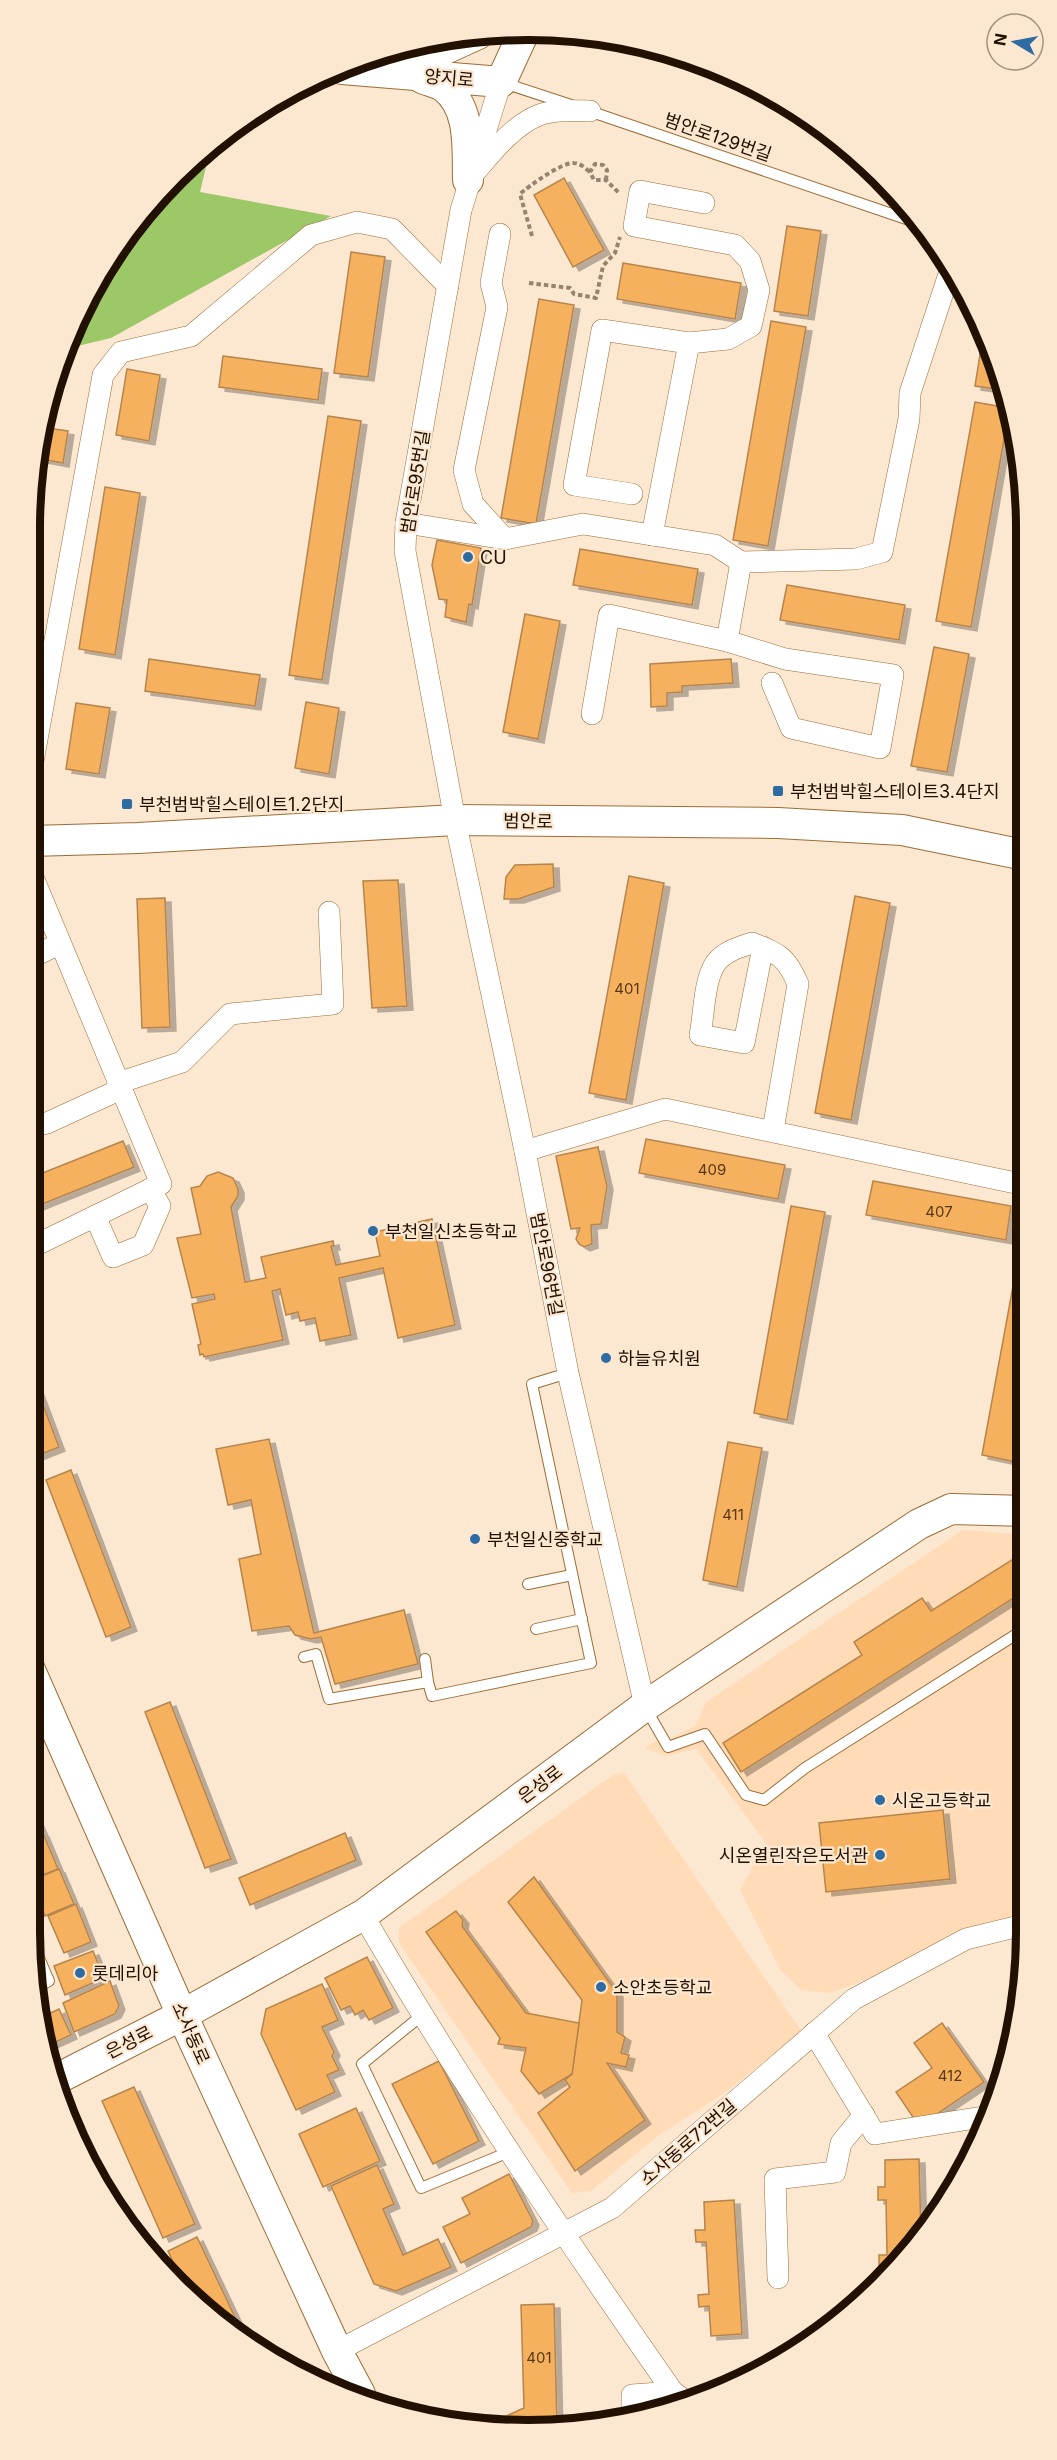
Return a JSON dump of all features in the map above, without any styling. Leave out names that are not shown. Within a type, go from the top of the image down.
[{"type":"street","name":"양지로","points":[[361,71],[501,82],[520,41]]},
{"type":"street","points":[[390,61],[448,48]]},
{"type":"street","points":[[413,75],[443,86],[459,105],[467,134],[468,180]]},
{"type":"street","name":"범안로95번길","points":[[455,820],[405,551],[406,523],[468,180],[501,82]]},
{"type":"street","name":"범안로95번길","points":[[468,180],[513,132],[538,115],[555,111],[590,111]]},
{"type":"street","points":[[632,494],[574,485],[602,330],[689,343],[728,339],[751,326],[759,290],[750,261],[735,245],[634,226],[640,191],[704,203]]},
{"type":"street","points":[[40,723],[103,375],[121,352],[191,336],[311,235],[357,222],[392,229],[448,286]]},
{"type":"street","points":[[500,234],[491,283],[497,307],[464,470],[473,504],[505,539]]},
{"type":"street","points":[[406,523],[505,539],[583,524],[715,545],[741,562],[855,559],[882,552],[909,419],[910,393],[948,279]]},
{"type":"street","points":[[652,535],[689,343]]},
{"type":"street","points":[[728,641],[741,562]]},
{"type":"street","points":[[592,714],[609,615],[728,641],[785,659],[893,675],[880,748],[791,728],[772,683]]},
{"type":"street","name":"범안로","points":[[40,841],[138,838],[455,820],[778,823],[890,829],[1016,853]]},
{"type":"street","name":"범안로96번길","points":[[455,820],[525,1150],[568,1373],[645,1706]]},
{"type":"street","points":[[40,896],[161,1184],[40,1243]]},
{"type":"street","points":[[40,1125],[47,1124],[119,1086],[182,1062],[230,1014],[333,1004],[329,912]]},
{"type":"street","points":[[763,947],[744,1043],[700,1035],[707,988],[715,964],[733,949],[752,943],[763,947],[777,953],[789,964],[798,984],[773,1130]]},
{"type":"street","points":[[40,953],[59,944]]},
{"type":"street","points":[[525,1150],[665,1109],[1016,1183]]},
{"type":"street","points":[[95,1216],[113,1257],[143,1245],[160,1206],[150,1189]]},
{"type":"street","name":"은성로","points":[[62,2076],[182,2015],[363,1915],[645,1706],[937,1514],[951,1509],[1016,1511]]},
{"type":"street","points":[[40,1684],[49,1711]]},
{"type":"street","name":"소사동로","points":[[40,1692],[182,2015],[337,2351],[357,2388]]},
{"type":"street","points":[[40,1695],[49,1711]]},
{"type":"street","points":[[363,1915],[421,2016],[562,2234],[678,2395]]},
{"type":"street","name":"소사동로72번길","points":[[337,2351],[612,2208],[854,1999],[966,1939],[1016,1926]]},
{"type":"street","points":[[814,2033],[875,2134],[979,2118]]},
{"type":"street","points":[[778,2278],[775,2179],[835,2172],[840,2143],[864,2115]]},
{"type":"street","points":[[632,2408],[632,2396],[678,2395]]},
{"type":"lane","name":"범안로129번길","points":[[501,82],[905,219]]},
{"type":"lane","points":[[425,1659],[432,1696],[591,1663],[532,1384],[568,1373]]},
{"type":"lane","points":[[528,1584],[572,1575]]},
{"type":"lane","points":[[536,1629],[582,1619]]},
{"type":"lane","points":[[645,1706],[668,1747],[705,1734],[746,1795],[764,1800],[805,1768],[1016,1634]]},
{"type":"lane","points":[[304,1657],[316,1654],[329,1698],[428,1682]]},
{"type":"lane","points":[[42,1965],[49,1981],[44,1984]]},
{"type":"lane","points":[[421,2016],[362,2064],[421,2188],[509,2152]]},
{"type":"path","points":[[530,283],[570,288],[574,294],[596,298],[603,266],[615,253],[623,225],[634,226],[621,195],[606,180],[594,180],[590,172],[582,165],[573,162],[563,165],[520,194],[532,236]]},
{"type":"path","points":[[590,172],[595,165],[603,165],[607,170],[606,180]]},
{"type":"shaded area","name":"시온고등학교","points":[[963,1530],[1016,1534],[1016,1919],[831,1993],[802,1990],[781,1971],[740,1890],[766,1843],[696,1749],[666,1756],[645,1748],[657,1740],[664,1742],[695,1726],[706,1702]]},
{"type":"shaded area","name":"소안초등학교","points":[[624,1773],[802,2032],[723,2094],[659,2135],[591,2191],[572,2193],[399,1943],[399,1928],[613,1775]]},
{"type":"green space","points":[[207,162],[200,192],[331,216],[111,338],[76,346],[106,284],[141,231],[183,183]]},
{"type":"building","points":[[564,178],[604,250],[573,267],[534,195]]},
{"type":"building","points":[[787,226],[821,231],[808,316],[774,311]]},
{"type":"building","points":[[351,252],[385,257],[368,377],[334,373]]},
{"type":"building","points":[[623,263],[741,283],[735,319],[617,299]]},
{"type":"building","points":[[539,299],[574,305],[536,524],[501,518]]},
{"type":"building","points":[[771,321],[806,327],[768,546],[733,540]]},
{"type":"building","points":[[981,347],[996,389],[975,386]]},
{"type":"building","points":[[223,356],[322,369],[318,400],[219,387]]},
{"type":"building","points":[[127,369],[160,375],[149,441],[116,435]]},
{"type":"building","points":[[975,402],[1001,407],[1006,428],[971,627],[936,621]]},
{"type":"building","points":[[328,416],[361,421],[322,680],[289,675]]},
{"type":"building","points":[[51,429],[68,431],[63,463],[46,460]]},
{"type":"building","points":[[105,487],[140,493],[115,655],[79,649]]},
{"type":"building","points":[[437,540],[481,548],[472,605],[469,604],[466,622],[445,617],[447,600],[439,599],[432,565]]},
{"type":"building","points":[[580,549],[698,569],[692,605],[573,585]]},
{"type":"building","points":[[787,585],[905,605],[899,640],[780,620]]},
{"type":"building","points":[[525,614],[560,621],[538,739],[503,732]]},
{"type":"building","points":[[934,647],[969,654],[947,772],[911,766]]},
{"type":"building","points":[[149,659],[260,675],[255,706],[145,691]]},
{"type":"building","points":[[731,659],[733,683],[682,686],[682,692],[667,693],[667,706],[651,707],[650,664]]},
{"type":"building","points":[[306,702],[339,708],[329,774],[295,768]]},
{"type":"building","points":[[76,703],[110,708],[99,774],[66,769]]},
{"type":"building","points":[[553,864],[554,887],[518,899],[504,899],[506,877],[515,865]]},
{"type":"building","points":[[629,876],[664,883],[626,1100],[589,1093]]},
{"type":"building","points":[[398,880],[407,1006],[372,1008],[363,881]]},
{"type":"building","points":[[855,896],[890,903],[851,1120],[815,1113]]},
{"type":"building","points":[[165,898],[170,1027],[142,1028],[137,899]]},
{"type":"building","points":[[646,1139],[785,1165],[778,1199],[639,1173]]},
{"type":"building","points":[[123,1141],[134,1167],[40,1205],[40,1174]]},
{"type":"building","points":[[598,1147],[607,1186],[601,1224],[591,1225],[592,1244],[584,1247],[576,1239],[580,1228],[571,1229],[556,1156]]},
{"type":"building","points":[[218,1172],[233,1178],[238,1189],[238,1196],[231,1207],[245,1282],[266,1278],[261,1257],[333,1241],[334,1246],[331,1246],[336,1265],[380,1256],[375,1232],[432,1219],[455,1325],[398,1338],[383,1268],[339,1278],[351,1335],[320,1341],[315,1318],[300,1321],[298,1312],[286,1315],[280,1289],[272,1291],[283,1340],[204,1357],[203,1354],[200,1355],[198,1345],[201,1344],[192,1304],[215,1299],[214,1294],[192,1298],[177,1238],[201,1234],[191,1188],[200,1186],[207,1176]]},
{"type":"building","points":[[873,1181],[1011,1206],[1006,1240],[866,1215]]},
{"type":"building","points":[[791,1206],[825,1212],[787,1420],[754,1413]]},
{"type":"building","points":[[1016,1270],[1016,1462],[982,1455]]},
{"type":"building","points":[[40,1397],[59,1447],[40,1455]]},
{"type":"building","points":[[269,1439],[314,1633],[404,1610],[418,1664],[335,1684],[321,1637],[311,1639],[295,1635],[289,1626],[252,1631],[239,1559],[261,1554],[251,1500],[228,1505],[216,1449]]},
{"type":"building","points":[[728,1442],[762,1448],[737,1587],[703,1580]]},
{"type":"building","points":[[71,1470],[131,1627],[106,1637],[46,1480]]},
{"type":"building","points":[[1016,1557],[1016,1596],[741,1772],[723,1743],[862,1655],[854,1642],[922,1598],[931,1611]]},
{"type":"building","points":[[170,1702],[231,1859],[205,1868],[145,1712]]},
{"type":"building","points":[[943,1810],[950,1879],[826,1892],[819,1823]]},
{"type":"building","points":[[43,1833],[58,1869],[40,1876],[40,1834]]},
{"type":"building","points":[[345,1833],[356,1860],[250,1905],[239,1878]]},
{"type":"building","points":[[59,1869],[74,1904],[45,1916],[40,1902],[40,1877]]},
{"type":"building","points":[[534,1877],[617,1993],[617,2032],[625,2037],[621,2053],[629,2055],[626,2067],[607,2063],[645,2120],[575,2171],[538,2113],[570,2087],[565,2080],[572,2074],[582,2000],[508,1902]]},
{"type":"building","points":[[76,1904],[91,1942],[64,1953],[48,1916]]},
{"type":"building","points":[[456,1911],[463,1920],[462,1926],[526,2013],[579,2023],[572,2074],[539,2094],[521,2071],[526,2048],[498,2044],[500,2038],[426,1932]]},
{"type":"building","points":[[93,1951],[104,1978],[65,1995],[54,1966]]},
{"type":"building","points":[[367,1957],[393,2008],[369,2020],[363,2010],[355,2015],[350,2006],[341,2010],[325,1978]]},
{"type":"building","points":[[110,1981],[119,2006],[115,2014],[74,2032],[63,2003]]},
{"type":"building","points":[[322,1984],[338,2020],[322,2027],[334,2052],[332,2056],[339,2070],[327,2075],[335,2092],[296,2110],[261,2034],[266,2009]]},
{"type":"building","points":[[59,2009],[71,2035],[54,2043],[48,2014]]},
{"type":"building","points":[[942,2023],[984,2082],[919,2126],[896,2092],[932,2068],[914,2043]]},
{"type":"building","points":[[439,2061],[479,2141],[433,2164],[392,2084]]},
{"type":"building","points":[[134,2087],[195,2224],[163,2238],[102,2101]]},
{"type":"building","points":[[356,2108],[380,2161],[323,2187],[299,2134]]},
{"type":"building","points":[[919,2159],[921,2222],[884,2266],[879,2266],[879,2255],[887,2255],[886,2200],[878,2200],[878,2187],[885,2187],[885,2160]]},
{"type":"building","points":[[377,2165],[394,2204],[383,2209],[403,2255],[438,2239],[451,2267],[396,2291],[374,2284],[331,2186]]},
{"type":"building","points":[[509,2174],[533,2221],[531,2227],[461,2263],[443,2227],[470,2214],[462,2198]]},
{"type":"building","points":[[734,2200],[742,2334],[711,2336],[709,2306],[699,2307],[698,2295],[709,2294],[706,2242],[696,2242],[695,2230],[705,2230],[704,2202]]},
{"type":"building","points":[[197,2237],[238,2324],[183,2277],[168,2251]]},
{"type":"building","points":[[554,2304],[557,2418],[501,2418],[524,2408],[521,2305]]},
{"type":"place","name":"CU","points":[[468,557]]},
{"type":"place","name":"부천범박힐스테이트3.4단지","points":[[778,791]]},
{"type":"place","name":"부천범박힐스테이트1.2단지","points":[[127,804]]},
{"type":"place","name":"부천일신초등학교","points":[[373,1231]]},
{"type":"place","name":"하늘유치원","points":[[606,1358]]},
{"type":"place","name":"부천일신중학교","points":[[475,1539]]},
{"type":"place","name":"시온고등학교","points":[[880,1800]]},
{"type":"place","name":"시온열린작은도서관","points":[[880,1855]]},
{"type":"place","name":"롯데리아","points":[[80,1973]]},
{"type":"place","name":"소안초등학교","points":[[601,1987]]}]
